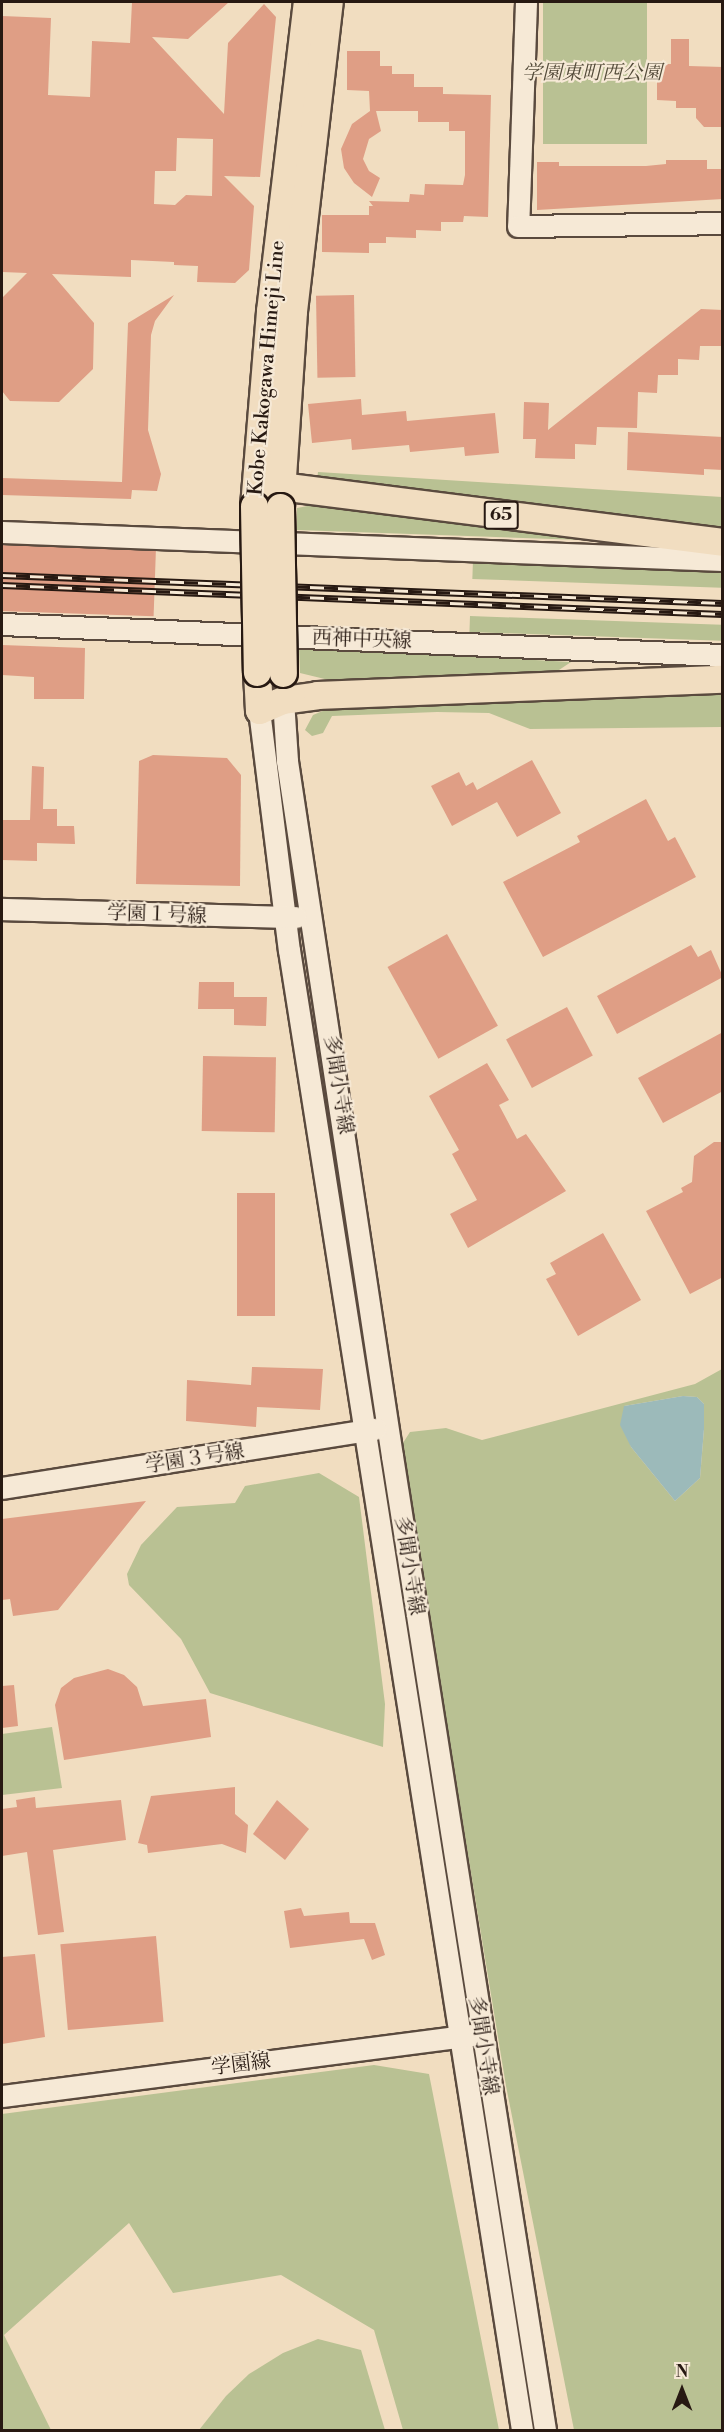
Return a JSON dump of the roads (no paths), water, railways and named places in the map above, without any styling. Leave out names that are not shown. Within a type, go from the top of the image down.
[{"type":"main road","name":"Kobe Kakogawa Himeji Line","points":[[271,705],[283,673],[271,500],[270,310],[307,2]]},
{"type":"main road","name":"Kobe Kakogawa Himeji Line","points":[[271,705],[256,672],[271,500],[329,2]]},
{"type":"main road","name":"Kobe Kakogawa Himeji Line","points":[[271,500],[723,542]]},
{"type":"main road","points":[[271,705],[476,686],[723,679]]},
{"type":"street","points":[[526,2],[518,226],[723,223]]},
{"type":"street","points":[[2,532],[723,560]]},
{"type":"street","name":"西神中央線","points":[[2,624],[723,655]]},
{"type":"street","name":"多聞小寺線","points":[[271,705],[287,761],[387,1426],[545,2430]]},
{"type":"street","name":"多聞小寺線","points":[[271,705],[284,919],[457,2037],[522,2430]]},
{"type":"street","name":"学園１号線","points":[[2,909],[284,919],[311,915]]},
{"type":"street","name":"学園３号線","points":[[2,1488],[363,1432],[387,1426]]},
{"type":"street","name":"学園線","points":[[2,2096],[481,2034]]},
{"type":"water","points":[[683,1396],[697,1397],[704,1404],[704,1429],[700,1478],[675,1501],[631,1447],[620,1425],[624,1406]]},
{"type":"railway","points":[[2,575],[722,603]]},
{"type":"railway","points":[[2,585],[722,614]]},
{"type":"park label","name":"学園東町西公園","points":[[592,73]]}]
